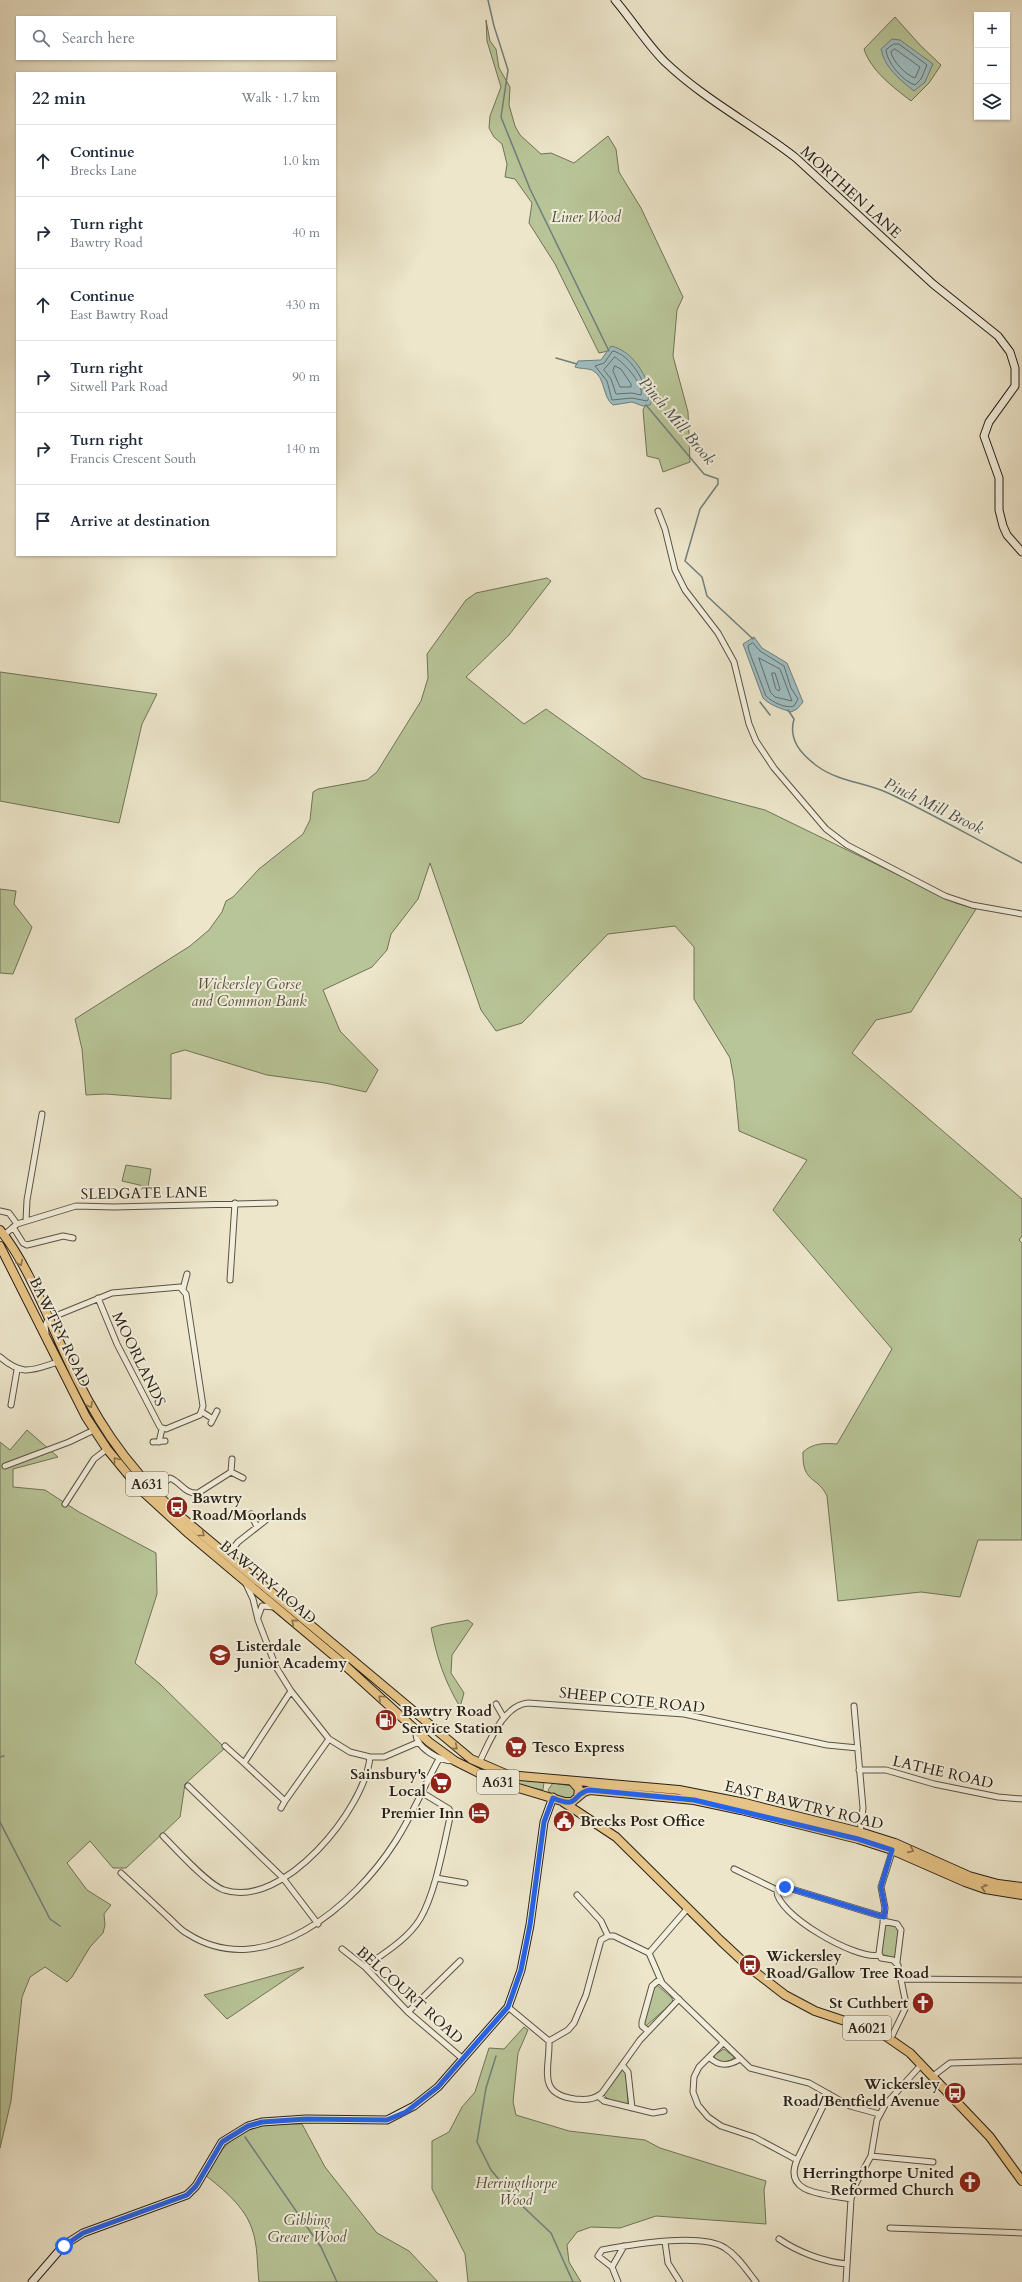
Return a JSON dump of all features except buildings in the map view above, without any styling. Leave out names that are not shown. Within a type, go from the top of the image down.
[{"type":"main road","name":"BAWTRY ROAD","points":[[2,1233],[32,1287],[87,1400],[107,1435],[151,1494],[228,1555],[461,1752],[479,1763],[508,1775],[572,1781]]},
{"type":"main road","name":"BAWTRY ROAD","points":[[0,1246],[94,1430],[107,1449],[151,1494],[244,1580],[361,1679],[416,1730],[455,1762],[495,1781],[549,1796],[562,1802]]},
{"type":"main road","name":"A631","points":[[32,1287],[38,1306],[33,1310]]},
{"type":"main road","points":[[416,1730],[414,1722],[422,1719]]},
{"type":"main road","points":[[547,1779],[549,1796]]},
{"type":"main road","points":[[572,1781],[579,1789],[578,1797]]},
{"type":"main road","name":"EAST BAWTRY ROAD","points":[[572,1781],[694,1792],[894,1846],[969,1876],[998,1884],[1022,1887]]},
{"type":"main road","name":"EAST BAWTRY ROAD","points":[[578,1797],[584,1792],[590,1790],[694,1800],[859,1836]]},
{"type":"main road","name":"A631","points":[[562,1802],[572,1802],[578,1797]]},
{"type":"main road","name":"A6021","points":[[578,1797],[582,1808],[596,1822],[620,1841],[750,1968],[785,1995],[815,2011],[872,2029],[891,2038],[910,2053],[990,2137],[1022,2181]]},
{"type":"main road","name":"A6021","points":[[562,1802],[596,1822]]},
{"type":"main road","name":"EAST BAWTRY ROAD","points":[[894,1846],[965,1882],[992,1890],[1022,1895]]},
{"type":"street","name":"MORTHEN LANE","points":[[615,0],[666,63],[702,92],[775,141],[796,158],[917,269],[1003,341],[1013,359],[1016,374],[1015,386],[989,422],[984,436],[999,478],[1001,520],[1006,535],[1022,552]]},
{"type":"street","points":[[658,511],[666,529],[675,570],[685,590],[718,633],[734,662],[749,724],[756,741],[774,768],[821,823],[847,845],[945,896],[972,905],[1022,914]]},
{"type":"street","points":[[26,1220],[26,1200],[42,1114]]},
{"type":"street","points":[[230,1280],[235,1203]]},
{"type":"street","name":"SLEDGATE LANE","points":[[15,1226],[26,1220],[76,1206],[114,1207],[275,1203]]},
{"type":"street","points":[[0,1211],[9,1213],[25,1244],[63,1236],[73,1238]]},
{"type":"street","name":"BAWTRY ROAD","points":[[2,1233],[15,1226]]},
{"type":"street","points":[[187,1274],[183,1289],[186,1294],[202,1412],[212,1421],[217,1411]]},
{"type":"street","name":"MOORLANDS","points":[[48,1319],[112,1293],[177,1287],[183,1289]]},
{"type":"street","name":"MOORLANDS","points":[[98,1298],[128,1366],[162,1429]]},
{"type":"street","points":[[47,1338],[45,1326],[48,1319]]},
{"type":"street","points":[[0,1358],[17,1370],[58,1362]]},
{"type":"street","points":[[11,1405],[17,1370]]},
{"type":"street","name":"MOORLANDS","points":[[162,1429],[172,1427],[202,1412]]},
{"type":"street","name":"MOORLANDS","points":[[162,1429],[156,1442],[165,1441]]},
{"type":"street","points":[[5,1466],[69,1442],[94,1430]]},
{"type":"street","points":[[65,1504],[94,1459],[107,1449]]},
{"type":"street","points":[[231,1472],[232,1459]]},
{"type":"street","points":[[151,1494],[170,1478],[177,1481],[186,1492],[198,1493],[231,1472]]},
{"type":"street","points":[[231,1472],[243,1478]]},
{"type":"street","points":[[251,1514],[257,1527]]},
{"type":"street","points":[[228,1555],[238,1542],[266,1520]]},
{"type":"street","points":[[244,1580],[253,1599],[258,1620],[276,1666],[291,1691],[329,1739],[350,1752],[370,1757],[384,1757],[419,1742]]},
{"type":"street","points":[[258,1620],[259,1612],[262,1606],[271,1605],[278,1608]]},
{"type":"street","points":[[244,1763],[291,1691]]},
{"type":"street","name":"SHEEP COTE ROAD","points":[[479,1763],[504,1718],[515,1706],[528,1703],[684,1714],[827,1745],[858,1748]]},
{"type":"street","points":[[496,1704],[504,1718]]},
{"type":"street","points":[[854,1706],[863,1808],[859,1836]]},
{"type":"street","points":[[416,1730],[419,1742],[440,1759],[455,1762]]},
{"type":"street","points":[[281,1808],[329,1739]]},
{"type":"street","points":[[225,1746],[285,1801]]},
{"type":"street","points":[[163,1836],[205,1876],[224,1890],[245,1892],[265,1887],[283,1878],[301,1865],[320,1848],[342,1823],[369,1771],[370,1757]]},
{"type":"street","points":[[121,1873],[187,1934],[214,1946],[246,1950],[280,1942],[318,1924],[363,1883],[395,1842],[440,1759]]},
{"type":"street","name":"LATHE ROAD","points":[[859,1770],[886,1770],[934,1784],[998,1797],[1022,1799]]},
{"type":"street","points":[[188,1786],[283,1878],[318,1924]]},
{"type":"street","points":[[364,1967],[402,1940],[420,1919],[436,1878],[451,1812],[449,1809],[421,1792]]},
{"type":"street","points":[[32,2282],[64,2246],[83,2233],[187,2195],[196,2186],[222,2142],[237,2132],[262,2122],[327,2119],[387,2120],[406,2112],[427,2097],[508,2007],[521,1970],[530,1925],[549,1796]]},
{"type":"street","points":[[879,1955],[885,1908],[881,1887],[894,1846]]},
{"type":"street","points":[[734,1869],[777,1890],[785,1887],[897,1924],[901,1930],[897,1962],[902,1979],[906,2004],[891,2038]]},
{"type":"street","points":[[436,1878],[465,1883]]},
{"type":"street","points":[[777,1890],[779,1900],[806,1924],[832,1942],[848,1949],[872,1956],[879,1955],[897,1962]]},
{"type":"street","points":[[577,1895],[601,1920],[608,1936]]},
{"type":"street","points":[[576,1905],[582,1900]]},
{"type":"street","points":[[649,1953],[687,1908]]},
{"type":"street","points":[[549,2041],[568,2030],[574,2023],[586,1995],[600,1943],[608,1936],[614,1936],[649,1953],[660,1979],[679,2000],[750,2068],[809,2083],[850,2106],[879,2114]]},
{"type":"street","name":"BELCOURT ROAD","points":[[342,1949],[364,1967],[408,2012],[462,2059]]},
{"type":"street","points":[[408,2012],[460,1961]]},
{"type":"street","points":[[648,2030],[642,2026],[642,2022],[652,1986],[660,1979]]},
{"type":"street","points":[[902,1979],[1022,1980]]},
{"type":"street","points":[[549,2041],[547,2077],[548,2082],[554,2092],[568,2098],[583,2100],[598,2096],[648,2030],[679,2000]]},
{"type":"street","points":[[508,2007],[549,2041]]},
{"type":"street","points":[[723,2043],[697,2072],[693,2084],[694,2098],[702,2112],[721,2126],[754,2137],[797,2160]]},
{"type":"street","points":[[709,2057],[720,2065],[731,2064],[740,2059]]},
{"type":"street","points":[[933,2076],[950,2063],[1022,2061]]},
{"type":"street","points":[[622,2064],[628,2072],[632,2108]]},
{"type":"street","points":[[846,2282],[851,2199],[855,2185],[871,2156],[879,2114],[885,2105],[921,2065]]},
{"type":"street","points":[[829,2094],[797,2160],[793,2176],[799,2186],[851,2199]]},
{"type":"street","points":[[598,2096],[604,2101],[657,2114],[664,2111]]},
{"type":"street","points":[[871,2156],[933,2162]]},
{"type":"street","points":[[890,2228],[1022,2233]]},
{"type":"street","points":[[780,2239],[808,2253],[835,2262],[847,2264]]},
{"type":"street","points":[[665,2242],[668,2263],[680,2282]]},
{"type":"street","points":[[618,2282],[612,2267],[599,2258],[598,2254],[602,2250],[665,2242],[704,2242],[719,2245],[736,2258],[756,2282]]},
{"type":"street","points":[[612,2267],[624,2246]]},
{"type":"green space","points":[[895,17],[920,45],[941,65],[929,83],[911,101],[883,78],[867,57],[864,49]]},
{"type":"green space","name":"Liner Wood","points":[[486,20],[490,41],[496,49],[499,68],[510,87],[509,105],[515,126],[520,135],[541,154],[551,153],[574,163],[608,136],[616,149],[619,172],[641,208],[683,297],[677,310],[673,356],[688,412],[690,462],[663,472],[659,459],[647,456],[643,410],[650,395],[613,350],[599,353],[555,264],[529,223],[532,203],[515,179],[505,177],[507,164],[502,144],[494,137],[489,128],[490,116],[501,87],[487,41]]},
{"type":"green space","name":"Wickersley Gorse and Common Bank","points":[[547,578],[551,581],[509,635],[466,677],[524,724],[546,709],[643,778],[765,810],[956,903],[976,909],[911,1012],[876,1020],[852,1053],[1022,1199],[1022,1236],[1019,1240],[1022,1243],[1022,1540],[978,1540],[960,1597],[921,1592],[838,1601],[827,1496],[823,1489],[811,1478],[805,1469],[803,1452],[819,1444],[837,1444],[892,1349],[773,1210],[807,1160],[739,1131],[734,1080],[730,1058],[694,999],[694,947],[675,926],[608,934],[522,1023],[496,1031],[481,1010],[430,863],[418,899],[391,934],[387,950],[372,967],[323,990],[340,1031],[378,1070],[366,1092],[325,1083],[267,1075],[185,1050],[171,1054],[171,1099],[105,1094],[86,1095],[82,1049],[75,1019],[190,946],[209,930],[222,912],[226,901],[233,897],[259,869],[303,834],[310,820],[313,792],[318,789],[367,780],[377,772],[421,701],[428,678],[427,654],[466,600],[476,593]]},
{"type":"green space","points":[[0,672],[157,694],[142,724],[119,823],[0,801]]},
{"type":"green space","points":[[0,889],[16,891],[14,904],[32,927],[13,974],[0,973]]},
{"type":"green space","points":[[126,1165],[151,1169],[148,1187],[122,1181]]},
{"type":"green space","points":[[27,1430],[58,1457],[13,1469],[13,1487],[45,1490],[79,1512],[156,1553],[157,1594],[135,1663],[160,1684],[225,1748],[185,1784],[180,1817],[126,1868],[113,1868],[90,1841],[67,1863],[87,1890],[111,1905],[104,1914],[105,1925],[103,1933],[90,1947],[72,1977],[67,1982],[45,1967],[30,1977],[22,1997],[11,2101],[0,2148],[0,1442],[10,1450]]},
{"type":"green space","points":[[468,1620],[473,1624],[452,1655],[451,1673],[464,1693],[460,1707],[442,1669],[431,1628]]},
{"type":"green space","points":[[472,1762],[513,1779],[544,1782],[543,1790],[512,1784],[470,1766]]},
{"type":"green space","points":[[553,1783],[572,1786],[575,1791],[574,1796],[567,1799],[550,1793],[548,1790]]},
{"type":"green space","points":[[887,1924],[896,1926],[899,1930],[896,1956],[894,1958],[881,1954],[884,1926]]},
{"type":"green space","points":[[304,1967],[227,2019],[204,1995]]},
{"type":"green space","points":[[657,1985],[672,1998],[673,2002],[646,2026],[644,2024],[654,1988]]},
{"type":"green space","name":"Herringthorpe Wood","points":[[524,2027],[528,2030],[518,2053],[513,2102],[516,2115],[569,2131],[645,2140],[660,2148],[766,2181],[764,2190],[766,2224],[656,2216],[620,2228],[591,2227],[577,2232],[567,2245],[569,2262],[581,2282],[468,2282],[465,2254],[432,2189],[432,2141],[449,2132],[462,2107],[475,2092],[489,2048],[504,2049]]},
{"type":"green space","points":[[724,2049],[734,2057],[730,2062],[722,2063],[714,2059],[714,2055]]},
{"type":"green space","points":[[623,2069],[626,2071],[628,2105],[608,2099],[604,2095]]},
{"type":"green space","name":"Gibbing Greave Wood","points":[[266,2124],[302,2124],[325,2167],[377,2233],[409,2251],[438,2282],[259,2282],[254,2235],[249,2221],[233,2199],[205,2175],[217,2156],[229,2142],[244,2132]]},
{"type":"water","points":[[892,39],[900,40],[933,64],[925,82],[914,91],[893,73],[883,56],[881,49]]},
{"type":"water","points":[[611,346],[626,353],[638,366],[647,382],[653,398],[650,405],[643,406],[632,402],[613,405],[607,397],[600,377],[596,373],[590,369],[575,367],[578,361],[601,360]]},
{"type":"water","points":[[754,637],[762,648],[787,663],[803,702],[797,709],[791,712],[772,705],[763,698],[743,644]]},
{"type":"waterway","name":"Pinch Mill Brook","points":[[488,0],[494,26],[508,70],[501,117],[530,189],[609,351]]},
{"type":"waterway","points":[[556,358],[577,364]]},
{"type":"waterway","name":"Pinch Mill Brook","points":[[646,405],[704,474],[718,479],[718,484],[700,509],[685,561],[702,577],[707,596],[753,639]]},
{"type":"waterway","points":[[760,702],[770,715]]},
{"type":"waterway","name":"Pinch Mill Brook","points":[[788,710],[794,719],[793,734],[797,746],[806,757],[817,766],[843,779],[888,793],[1022,863]]},
{"type":"waterway","points":[[0,1757],[4,1756]]},
{"type":"waterway","points":[[0,1822],[50,1919],[60,1926]]},
{"type":"waterway","points":[[496,2056],[486,2088],[477,2142],[491,2170],[517,2201],[551,2233],[573,2282]]},
{"type":"waterway","points":[[245,2137],[321,2247],[337,2282]]},
{"type":"place","name":"Bawtry Road/Moorlands","points":[[177,1507]]},
{"type":"place","name":"Listerdale Junior Academy","points":[[220,1655]]},
{"type":"place","name":"Bawtry Road Service Station","points":[[386,1720]]},
{"type":"place","name":"Tesco Express","points":[[516,1747]]},
{"type":"place","name":"Sainsbury's Local","points":[[441,1783]]},
{"type":"place","name":"Premier Inn","points":[[479,1813]]},
{"type":"place","name":"Brecks Post Office","points":[[564,1821]]},
{"type":"place","name":"Wickersley Road/Gallow Tree Road","points":[[750,1965]]},
{"type":"place","name":"St Cuthbert","points":[[923,2003]]},
{"type":"place","name":"Wickersley Road/Bentfield Avenue","points":[[955,2093]]},
{"type":"place","name":"Herringthorpe United Reformed Church","points":[[970,2182]]},
{"type":"route","points":[[64,2246],[83,2233],[187,2195],[196,2186],[212,2156],[222,2142],[248,2126],[262,2122],[306,2119],[366,2121],[387,2120],[406,2112],[438,2087],[508,2007],[521,1970],[530,1925],[544,1822],[553,1798],[568,1803],[576,1800],[584,1792],[590,1790],[694,1800],[858,1839],[892,1850],[881,1887],[885,1908],[884,1917],[850,1908],[785,1887]]}]
